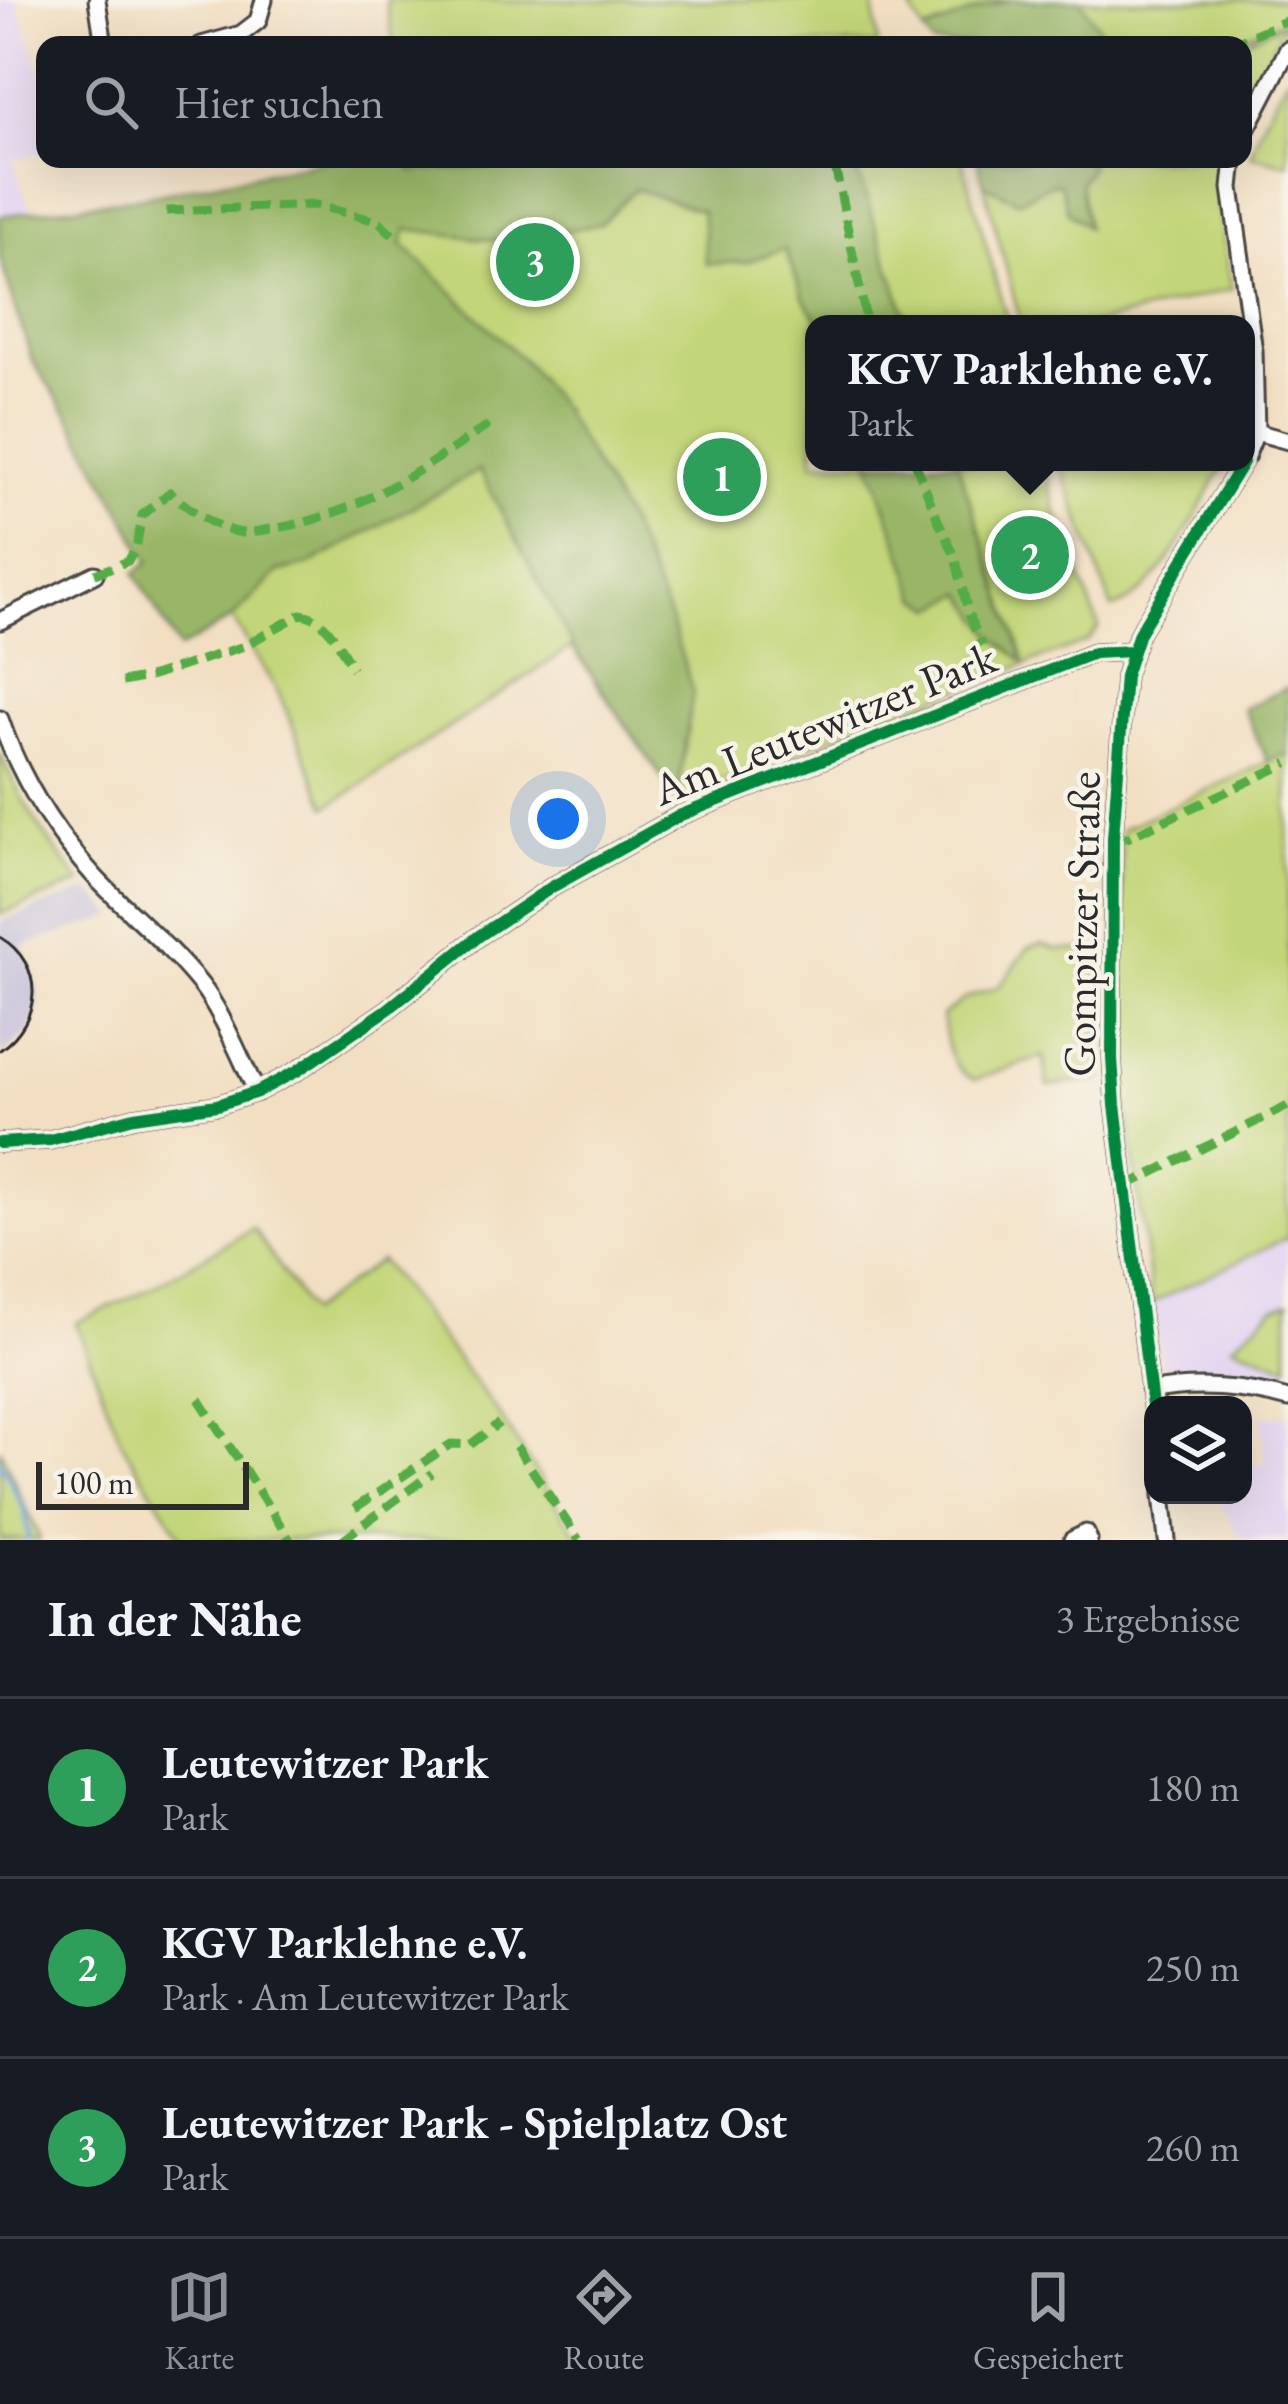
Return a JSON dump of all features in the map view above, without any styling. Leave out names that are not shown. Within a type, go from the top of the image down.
[{"type":"street","points":[[98,0],[103,36]]},
{"type":"street","points":[[234,36],[258,21],[264,0]]},
{"type":"street","points":[[1252,119],[1288,49]]},
{"type":"street","points":[[1233,168],[1231,188],[1249,315]]},
{"type":"street","points":[[1255,392],[1256,432],[1288,441]]},
{"type":"street","name":"Gompitzer Straße","points":[[1151,1396],[1112,1058],[1113,838],[1124,689],[1132,651],[1149,613],[1238,471]]},
{"type":"street","points":[[0,621],[95,574]]},
{"type":"street","name":"Am Leutewitzer Park","points":[[0,1143],[50,1140],[134,1117],[217,1105],[257,1092],[387,1010],[479,936],[552,887],[681,815],[1094,653],[1132,651]]},
{"type":"street","points":[[0,719],[24,776],[53,826],[205,989],[257,1092]]},
{"type":"street","points":[[1150,1392],[1178,1387],[1288,1399]]},
{"type":"street","points":[[1163,1504],[1167,1540]]},
{"type":"street","points":[[1072,1540],[1086,1534],[1089,1540]]},
{"type":"shaded area","points":[[0,0],[16,0],[36,58],[36,155],[13,161],[31,212],[0,216]]},
{"type":"shaded area","points":[[88,890],[116,916],[22,946],[38,993],[37,1011],[29,1032],[0,1056],[0,921]]},
{"type":"shaded area","points":[[1287,1237],[1288,1386],[1176,1372],[1161,1363],[1152,1303]]},
{"type":"shaded area","points":[[1288,1416],[1288,1540],[1243,1540],[1221,1504],[1252,1504],[1252,1465],[1266,1463],[1260,1417]]},
{"type":"green space","points":[[386,0],[873,0],[877,36],[392,36]]},
{"type":"green space","points":[[906,0],[1010,0],[924,32]]},
{"type":"green space","points":[[1010,0],[1080,0],[1105,36],[927,36],[924,32]]},
{"type":"green space","points":[[1080,0],[1288,0],[1288,18],[1244,36],[1105,36]]},
{"type":"green space","points":[[1285,23],[1252,88],[1252,37]]},
{"type":"green space","points":[[1288,75],[1288,164],[1252,155],[1264,119]]},
{"type":"green space","points":[[289,168],[965,168],[1005,315],[805,315],[805,471],[1046,471],[1057,515],[1099,627],[1088,641],[677,800],[572,647],[327,807],[279,694],[232,618],[278,572],[308,565],[479,469],[382,264],[32,360],[0,258],[0,216],[144,197]]},
{"type":"green space","points":[[289,168],[856,168],[906,315],[814,315],[785,249],[745,262],[706,264],[702,211],[635,189],[600,224],[552,233],[529,228],[498,241],[407,229],[402,244],[525,362],[560,406],[631,528],[671,622],[693,692],[677,800],[573,646],[479,470],[308,565],[278,572],[232,618],[179,649],[135,573],[149,562],[71,419],[32,360],[0,258],[0,216],[144,197]]},
{"type":"green space","points":[[980,168],[1090,168],[1080,183],[1087,227],[1068,212],[1060,184],[1018,201],[984,184]]},
{"type":"green space","points":[[1089,168],[1220,168],[1218,207],[1232,289],[1131,315],[1019,315],[984,184],[1018,201],[1053,183],[1061,184],[1068,212],[1086,225],[1080,183]]},
{"type":"green space","points":[[873,471],[960,471],[1025,663],[994,637],[964,593],[935,608],[918,597]]},
{"type":"green space","points":[[1062,471],[1221,471],[1163,567],[1148,585],[1112,608]]},
{"type":"green space","points":[[1288,687],[1288,753],[1268,762],[1243,709]]},
{"type":"green space","points":[[0,752],[36,821],[81,883],[0,914]]},
{"type":"green space","points":[[1288,753],[1288,1240],[1152,1303],[1123,1075],[1122,829]]},
{"type":"green space","points":[[1041,944],[1098,950],[1101,1080],[1048,1086],[1043,1056],[975,1080],[953,1062],[942,1016],[965,998],[999,987],[1028,948]]},
{"type":"green space","points":[[253,1228],[310,1312],[380,1260],[496,1410],[580,1540],[183,1540],[122,1443],[76,1323],[153,1287]]},
{"type":"green space","points":[[1288,1303],[1288,1366],[1233,1345],[1274,1308]]},
{"type":"green space","points":[[0,1448],[40,1540],[0,1540]]},
{"type":"waterway","points":[[0,1460],[24,1509],[29,1540]]},
{"type":"tram line","points":[[0,937],[25,962],[33,993],[24,1024],[0,1050]]},
{"type":"marked path","points":[[1250,36],[1288,20]]},
{"type":"marked path","points":[[835,168],[865,315]]},
{"type":"marked path","points":[[166,211],[316,205],[380,222],[395,237]]},
{"type":"marked path","points":[[95,574],[128,561],[136,549],[142,515],[170,492],[204,518],[233,531],[249,533],[302,523],[386,489],[490,424]]},
{"type":"marked path","points":[[919,471],[955,556],[968,612],[982,646]]},
{"type":"marked path","points":[[122,682],[244,646],[301,614],[326,627],[353,669]]},
{"type":"marked path","points":[[1113,838],[1127,838],[1288,763]]},
{"type":"marked path","points":[[1126,1186],[1288,1106]]},
{"type":"marked path","points":[[199,1399],[290,1540]]},
{"type":"marked path","points":[[355,1508],[451,1444],[470,1445],[499,1423]]},
{"type":"marked path","points":[[516,1446],[579,1540]]},
{"type":"marked path","points":[[342,1540],[432,1473]]},
{"type":"cycle path","points":[[1151,1396],[1112,1058],[1113,838],[1125,676],[1139,633],[1238,471]]},
{"type":"cycle path","points":[[0,1143],[50,1140],[134,1117],[217,1105],[257,1092],[387,1010],[479,936],[552,887],[681,815],[1094,653],[1132,651]]},
{"type":"place","name":"Leutewitzer Park - Spielplatz Ost","points":[[535,262]]},
{"type":"place","name":"Leutewitzer Park","points":[[722,477]]},
{"type":"place","name":"KGV Parklehne e.V.","points":[[1030,555]]}]
